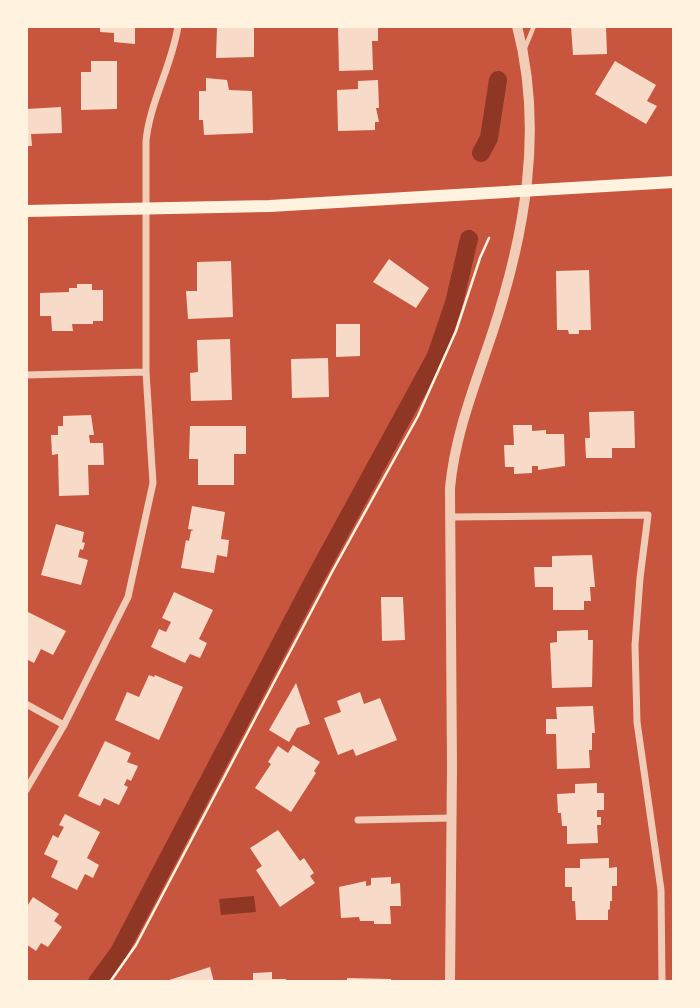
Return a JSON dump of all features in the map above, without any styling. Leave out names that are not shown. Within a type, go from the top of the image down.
[{"type":"main road","points":[[26,211],[270,206],[674,182]]},
{"type":"street","points":[[26,790],[64,725],[128,597],[153,483],[146,372],[144,209],[148,124],[178,26]]},
{"type":"street","points":[[450,982],[450,488],[456,445],[510,276],[527,190],[530,114],[523,51],[517,26]]},
{"type":"street","points":[[26,375],[146,372]]},
{"type":"street","points":[[449,517],[649,515],[640,578],[635,645],[637,722],[661,890],[662,982]]},
{"type":"street","points":[[26,704],[64,725]]},
{"type":"street","points":[[358,820],[452,818]]},
{"type":"lane","points":[[523,51],[534,26]]},
{"type":"path","points":[[110,982],[136,945],[333,570],[418,415],[456,331],[489,238]]},
{"type":"shaded area","points":[[254,896],[256,912],[221,915],[219,899]]},
{"type":"building","points":[[100,26],[135,26],[135,44],[114,42],[114,33],[100,32]]},
{"type":"building","points":[[217,26],[254,26],[254,57],[216,58]]},
{"type":"building","points":[[338,26],[378,26],[378,41],[372,41],[373,70],[339,71]]},
{"type":"building","points":[[571,26],[606,26],[607,54],[573,55]]},
{"type":"building","points":[[91,61],[117,61],[117,109],[81,110],[81,72],[91,72]]},
{"type":"building","points":[[615,61],[656,85],[647,101],[657,106],[646,124],[595,94]]},
{"type":"building","points":[[206,78],[227,80],[229,90],[252,91],[253,133],[204,135],[203,120],[199,120],[199,91],[206,91]]},
{"type":"building","points":[[378,80],[379,108],[376,108],[379,122],[375,122],[375,130],[338,131],[337,90],[358,89],[358,81]]},
{"type":"building","points":[[61,107],[62,133],[31,134],[32,146],[26,146],[26,109]]},
{"type":"building","points":[[389,259],[429,288],[416,308],[373,282]]},
{"type":"building","points":[[231,261],[233,317],[188,319],[186,291],[197,291],[197,262]]},
{"type":"building","points":[[589,270],[591,330],[579,330],[579,334],[569,334],[568,330],[557,330],[556,271]]},
{"type":"building","points":[[77,284],[92,284],[92,290],[103,290],[103,321],[72,324],[73,331],[52,331],[51,316],[40,316],[40,293],[69,292],[69,288],[77,288]]},
{"type":"building","points":[[336,324],[360,324],[360,356],[336,357]]},
{"type":"building","points":[[230,339],[232,400],[191,401],[190,373],[198,372],[197,340]]},
{"type":"building","points":[[328,358],[329,397],[292,398],[291,359]]},
{"type":"building","points":[[634,411],[635,448],[612,448],[612,458],[586,458],[585,438],[590,438],[589,412]]},
{"type":"building","points":[[91,415],[94,435],[89,435],[90,443],[103,443],[104,465],[88,465],[89,495],[59,496],[58,454],[52,455],[51,435],[58,435],[58,426],[63,426],[63,416]]},
{"type":"building","points":[[513,425],[532,425],[532,431],[546,430],[546,434],[564,434],[565,466],[538,470],[538,466],[532,466],[532,473],[514,474],[514,467],[505,467],[504,445],[514,445]]},
{"type":"building","points":[[190,426],[246,426],[246,454],[234,454],[234,485],[198,485],[198,459],[189,459]]},
{"type":"building","points":[[192,506],[225,512],[221,539],[229,540],[227,557],[217,555],[214,573],[181,568],[186,540],[189,541],[191,531],[194,530],[188,529]]},
{"type":"building","points":[[56,524],[84,532],[82,542],[85,543],[78,557],[88,560],[81,585],[41,575]]},
{"type":"building","points":[[592,555],[595,587],[590,587],[591,601],[584,601],[584,610],[553,610],[553,587],[535,587],[534,567],[552,567],[552,556]]},
{"type":"building","points":[[174,592],[213,610],[199,639],[207,643],[200,658],[190,654],[185,663],[151,647],[159,629],[166,632],[171,622],[162,618]]},
{"type":"building","points":[[381,597],[403,597],[405,640],[382,641]]},
{"type":"building","points":[[26,611],[66,631],[53,655],[41,649],[34,663],[26,659]]},
{"type":"building","points":[[588,630],[588,640],[593,640],[592,687],[552,688],[550,643],[557,642],[557,631]]},
{"type":"building","points":[[149,675],[183,687],[159,740],[115,720],[127,692],[139,697]]},
{"type":"building","points":[[296,683],[310,724],[297,728],[289,742],[269,730]]},
{"type":"building","points":[[360,692],[364,704],[380,698],[397,740],[356,756],[353,749],[338,755],[324,718],[341,712],[337,701]]},
{"type":"building","points":[[593,706],[595,733],[592,733],[592,750],[589,750],[590,768],[557,769],[556,734],[546,734],[546,719],[557,719],[556,707]]},
{"type":"building","points":[[105,741],[131,753],[127,762],[138,766],[131,781],[127,779],[124,785],[128,787],[119,805],[104,798],[100,806],[78,796]]},
{"type":"building","points":[[293,745],[320,762],[291,812],[255,788],[271,764],[268,762],[278,746],[288,753]]},
{"type":"building","points":[[597,783],[597,793],[604,793],[604,810],[597,810],[597,817],[601,817],[601,825],[597,825],[598,843],[567,844],[567,826],[562,826],[557,794],[575,793],[575,784]]},
{"type":"building","points":[[65,814],[100,832],[87,858],[99,865],[93,878],[85,874],[77,890],[51,877],[58,861],[44,854],[53,835],[58,838],[64,827],[59,825]]},
{"type":"building","points":[[278,830],[300,861],[304,858],[314,873],[310,876],[315,883],[280,907],[256,870],[262,866],[250,848]]},
{"type":"building","points":[[609,858],[609,868],[617,867],[617,886],[612,886],[608,920],[576,920],[572,887],[565,887],[565,868],[580,868],[580,859]]},
{"type":"building","points":[[391,877],[391,884],[400,883],[401,906],[390,906],[391,924],[360,921],[359,917],[341,918],[339,887],[366,881],[366,886],[371,885],[371,878]]},
{"type":"building","points":[[33,897],[59,914],[54,921],[62,927],[48,947],[41,943],[36,951],[26,944],[26,908]]},
{"type":"building","points":[[210,967],[214,982],[166,982],[166,981]]},
{"type":"building","points":[[272,972],[272,979],[286,979],[286,982],[253,982],[253,973]]},
{"type":"building","points":[[347,978],[391,979],[391,982],[347,982]]},
{"type":"waterway","points":[[481,153],[489,138],[498,80]]},
{"type":"waterway","points":[[97,982],[119,952],[315,578],[436,356],[454,303],[469,239]]}]
